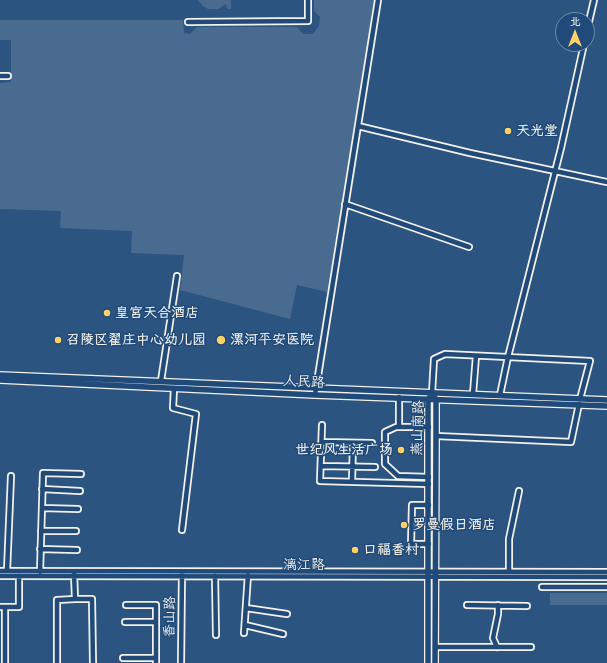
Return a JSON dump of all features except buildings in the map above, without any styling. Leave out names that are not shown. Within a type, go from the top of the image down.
[{"type":"main road","name":"人民路","points":[[0,375],[500,395],[607,406]]},
{"type":"main road","name":"人民路","points":[[0,380],[428,399],[579,402],[607,400]]},
{"type":"main road","name":"燕山南路","points":[[428,663],[428,399],[432,393],[436,399],[435,663]]},
{"type":"main road","points":[[429,503],[436,501]]},
{"type":"main road","points":[[428,647],[435,647]]},
{"type":"street","points":[[188,22],[308,21],[308,0]]},
{"type":"street","points":[[315,395],[378,0]]},
{"type":"street","points":[[591,12],[594,0]]},
{"type":"street","points":[[500,395],[508,357],[555,172],[582,52]]},
{"type":"street","points":[[0,76],[8,76]]},
{"type":"street","points":[[358,126],[470,153],[607,182]]},
{"type":"street","points":[[345,204],[469,247]]},
{"type":"street","points":[[161,381],[177,276]]},
{"type":"street","points":[[432,393],[434,359],[445,354],[590,361],[579,402],[571,442],[436,436]]},
{"type":"street","points":[[474,394],[476,356]]},
{"type":"street","points":[[174,388],[173,408],[196,414],[182,530]]},
{"type":"street","points":[[399,397],[399,427]]},
{"type":"street","points":[[322,425],[320,480],[429,484]]},
{"type":"street","points":[[428,427],[396,427],[385,432],[385,464],[398,476],[429,476]]},
{"type":"street","points":[[322,442],[372,443]]},
{"type":"street","points":[[352,443],[352,481]]},
{"type":"street","points":[[320,466],[376,467]]},
{"type":"street","points":[[40,572],[43,473],[81,474]]},
{"type":"street","points":[[7,571],[11,476]]},
{"type":"street","points":[[42,489],[80,490]]},
{"type":"street","points":[[509,571],[509,539],[519,491]]},
{"type":"street","points":[[429,503],[412,505],[411,544],[429,544]]},
{"type":"street","points":[[42,508],[78,509]]},
{"type":"street","points":[[41,531],[76,531]]},
{"type":"street","points":[[40,549],[76,550]]},
{"type":"street","name":"漓江路","points":[[0,571],[74,574]]},
{"type":"street","name":"漓江路","points":[[436,574],[509,571],[607,572]]},
{"type":"street","points":[[244,633],[248,573]]},
{"type":"street","name":"漓江路","points":[[182,574],[215,576],[248,573]]},
{"type":"street","name":"漓江路","points":[[0,576],[248,573],[607,577]]},
{"type":"street","points":[[74,574],[75,599]]},
{"type":"street","name":"香山路","points":[[181,663],[182,574]]},
{"type":"street","points":[[5,663],[2,607],[19,607],[19,576]]},
{"type":"street","points":[[215,576],[216,635]]},
{"type":"street","points":[[583,577],[583,587]]},
{"type":"street","points":[[542,587],[607,587]]},
{"type":"street","points":[[56,663],[56,600],[75,599],[92,599],[93,663]]},
{"type":"street","points":[[123,658],[156,660],[156,605],[126,605]]},
{"type":"street","points":[[467,605],[527,606]]},
{"type":"street","points":[[497,647],[493,638],[498,614],[498,605]]},
{"type":"street","points":[[246,608],[287,614]]},
{"type":"street","points":[[125,622],[156,622]]},
{"type":"street","points":[[245,625],[283,634]]},
{"type":"street","points":[[435,647],[531,647]]},
{"type":"shaded area","points":[[198,0],[231,0],[231,9],[227,9],[226,4],[218,9],[208,9]]},
{"type":"shaded area","points":[[314,0],[375,0],[327,292],[297,285],[290,319],[180,290],[184,255],[131,253],[132,231],[60,228],[61,211],[0,209],[0,83],[11,82],[11,40],[0,40],[0,20],[183,20],[184,33],[190,34],[197,27],[297,27],[303,34],[313,34],[319,26],[320,17],[314,11]]},
{"type":"shaded area","points":[[550,593],[607,593],[607,605],[550,605]]},
{"type":"place","name":"天光堂","points":[[508,131]]},
{"type":"place","name":"皇宫天合酒店","points":[[107,313]]},
{"type":"place","name":"召陵区翟庄中心幼儿园","points":[[58,340]]},
{"type":"place","name":"漯河平安医院","points":[[221,340]]},
{"type":"place","name":"世纪风生活广场","points":[[401,450]]},
{"type":"place","name":"罗曼假日酒店","points":[[404,525]]},
{"type":"place","name":"口福香村","points":[[355,550]]}]
